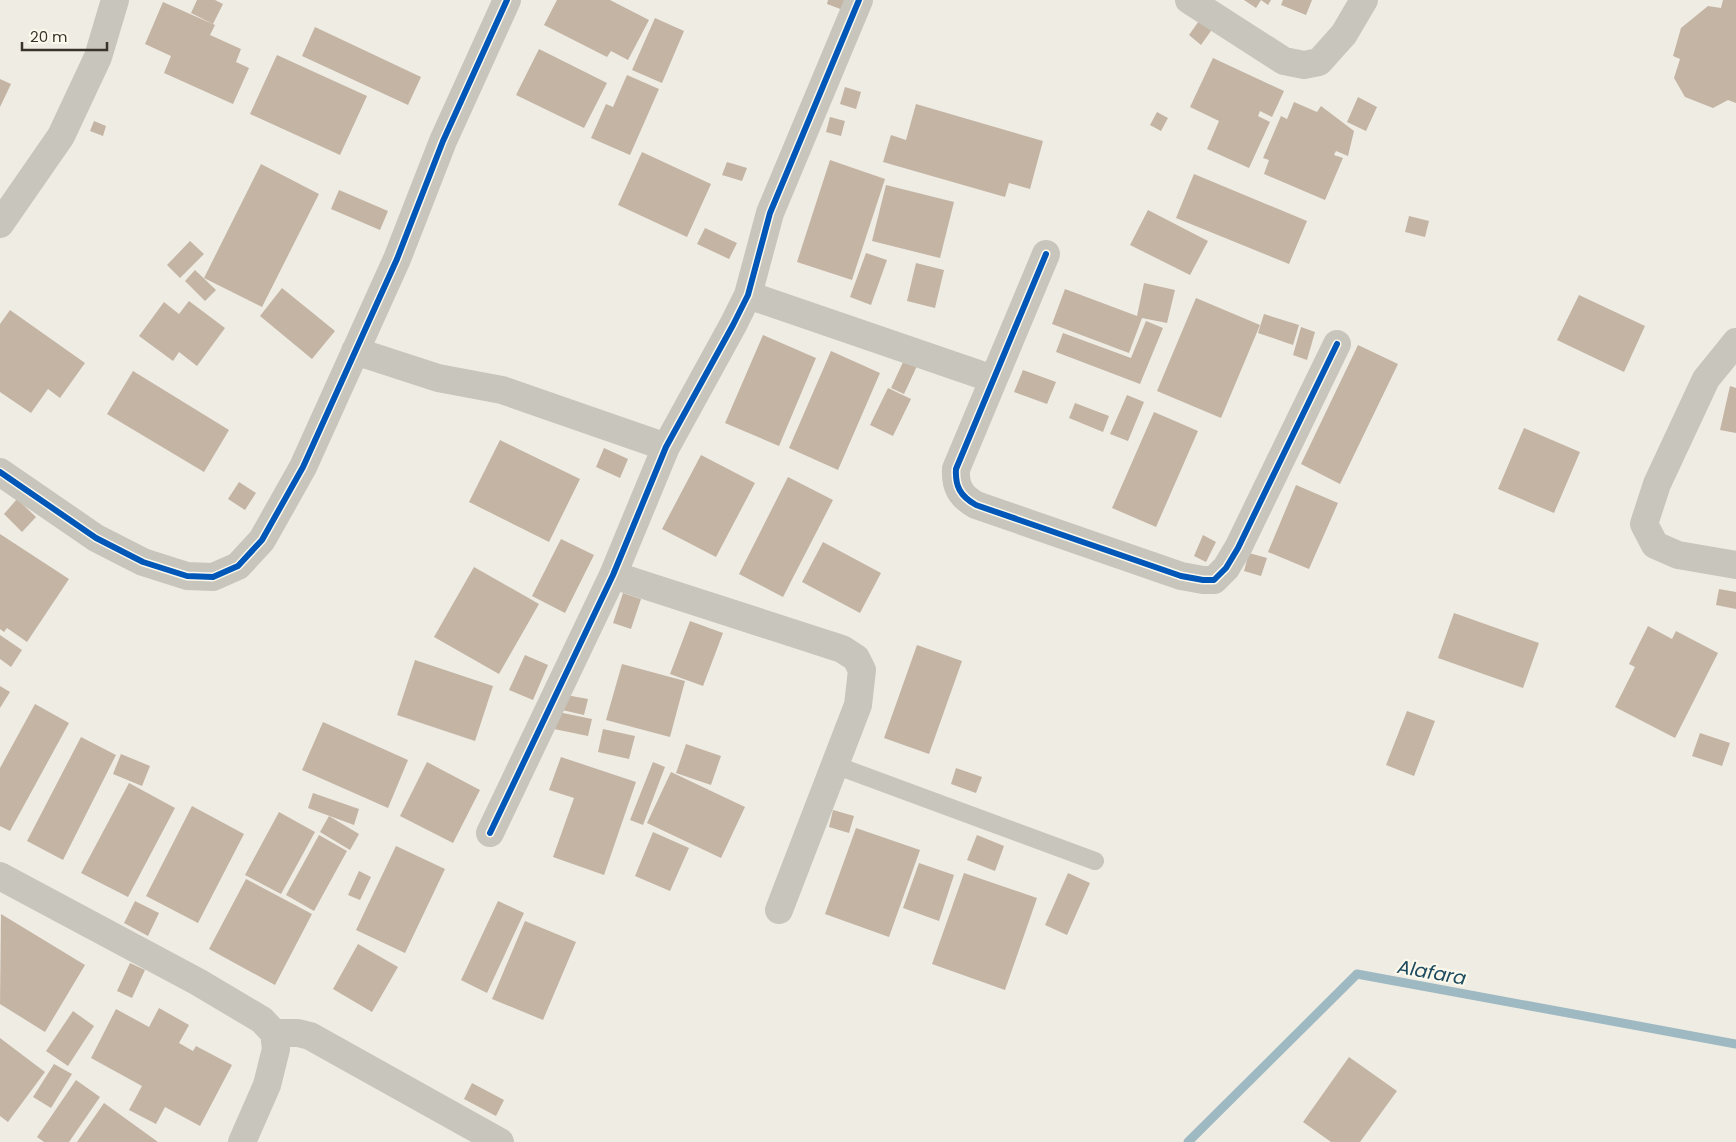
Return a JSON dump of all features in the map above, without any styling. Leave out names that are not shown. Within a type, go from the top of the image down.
[{"type":"street","points":[[0,224],[61,136],[98,57],[115,0]]},
{"type":"street","points":[[0,472],[96,538],[143,562],[186,576],[213,577],[238,566],[262,540],[303,467],[397,259],[443,140],[507,0]]},
{"type":"street","points":[[490,833],[613,576],[666,448],[748,294],[770,214],[858,0]]},
{"type":"street","points":[[1189,0],[1284,61],[1304,65],[1319,62],[1344,34],[1364,0]]},
{"type":"street","points":[[1046,254],[956,469],[955,480],[960,492],[967,500],[976,505],[1181,576],[1214,580],[1226,568],[1238,548],[1336,344]]},
{"type":"street","points":[[748,294],[993,379]]},
{"type":"street","points":[[1736,342],[1706,379],[1657,484],[1644,524],[1654,545],[1678,555],[1736,565]]},
{"type":"street","points":[[355,351],[438,378],[502,390],[666,448]]},
{"type":"street","points":[[613,576],[842,649],[856,658],[862,670],[858,705],[779,910]]},
{"type":"street","points":[[0,876],[198,982],[262,1020],[274,1033],[276,1049],[267,1085],[242,1142]]},
{"type":"street","points":[[274,1033],[298,1033],[310,1036],[500,1142]]},
{"type":"lane","points":[[835,765],[1094,860]]},
{"type":"building","points":[[197,0],[215,0],[223,4],[213,24],[191,13]]},
{"type":"building","points":[[557,0],[610,0],[649,20],[628,60],[611,51],[607,57],[544,25]]},
{"type":"building","points":[[828,0],[846,0],[843,10],[827,4]]},
{"type":"building","points":[[1244,0],[1261,0],[1256,8]]},
{"type":"building","points":[[1261,0],[1271,0],[1268,5]]},
{"type":"building","points":[[1283,0],[1312,0],[1306,15],[1281,5]]},
{"type":"building","points":[[1723,0],[1736,0],[1736,103],[1728,100],[1713,108],[1685,97],[1674,78],[1680,59],[1673,56],[1681,28],[1708,6],[1721,8]]},
{"type":"building","points":[[163,2],[215,25],[210,35],[241,49],[236,62],[249,68],[233,104],[164,73],[171,56],[145,44]]},
{"type":"building","points":[[655,18],[684,31],[662,83],[632,70]]},
{"type":"building","points":[[1201,18],[1213,28],[1201,45],[1189,35]]},
{"type":"building","points":[[315,27],[421,77],[408,105],[302,56]]},
{"type":"building","points":[[539,49],[607,83],[584,128],[516,95]]},
{"type":"building","points":[[277,55],[367,96],[340,155],[250,114]]},
{"type":"building","points":[[1213,58],[1284,91],[1272,117],[1260,111],[1258,116],[1270,122],[1249,168],[1207,149],[1219,121],[1190,107]]},
{"type":"building","points":[[627,75],[659,89],[630,155],[591,138],[606,104],[613,107]]},
{"type":"building","points":[[0,79],[11,84],[0,107]]},
{"type":"building","points":[[845,87],[861,92],[856,109],[840,104]]},
{"type":"building","points":[[1358,97],[1377,107],[1366,131],[1347,122]]},
{"type":"building","points":[[1294,102],[1317,112],[1321,106],[1354,131],[1348,156],[1336,151],[1334,155],[1343,158],[1325,200],[1264,174],[1269,160],[1263,158],[1281,116],[1287,119]]},
{"type":"building","points":[[916,104],[1043,141],[1030,189],[1009,183],[1005,197],[883,162],[891,135],[906,140]]},
{"type":"building","points":[[1157,112],[1168,118],[1161,131],[1150,125]]},
{"type":"building","points":[[830,117],[845,121],[841,136],[826,132]]},
{"type":"building","points":[[94,121],[106,126],[103,136],[90,131]]},
{"type":"building","points":[[642,152],[711,184],[687,237],[618,205]]},
{"type":"building","points":[[830,160],[885,179],[852,280],[797,262]]},
{"type":"building","points":[[727,162],[747,168],[742,181],[722,175]]},
{"type":"building","points":[[261,164],[319,194],[262,307],[204,278]]},
{"type":"building","points":[[1194,174],[1307,221],[1289,264],[1176,218]]},
{"type":"building","points":[[886,185],[954,202],[940,258],[872,241]]},
{"type":"building","points":[[339,190],[388,211],[380,230],[331,209]]},
{"type":"building","points":[[1148,210],[1208,241],[1190,275],[1130,245]]},
{"type":"building","points":[[1409,216],[1429,221],[1425,237],[1405,232]]},
{"type":"building","points":[[705,228],[737,243],[729,259],[697,244]]},
{"type":"building","points":[[190,241],[204,254],[180,278],[167,265]]},
{"type":"building","points":[[866,253],[887,260],[871,305],[850,297]]},
{"type":"building","points":[[916,263],[944,270],[935,308],[907,301]]},
{"type":"building","points":[[195,270],[216,290],[205,301],[185,281]]},
{"type":"building","points":[[1144,283],[1175,290],[1167,323],[1142,318],[1129,353],[1052,324],[1065,289],[1137,316]]},
{"type":"building","points":[[282,288],[335,331],[312,359],[260,316]]},
{"type":"building","points":[[1579,295],[1645,326],[1624,372],[1557,340]]},
{"type":"building","points":[[1196,298],[1260,325],[1221,418],[1157,391]]},
{"type":"building","points":[[189,301],[225,328],[197,366],[179,352],[173,361],[139,336],[164,302],[179,314]]},
{"type":"building","points":[[10,310],[85,363],[60,398],[48,389],[31,413],[0,392],[0,324]]},
{"type":"building","points":[[1264,314],[1299,325],[1293,345],[1258,333]]},
{"type":"building","points":[[1146,321],[1163,328],[1140,384],[1056,352],[1063,333],[1131,358]]},
{"type":"building","points":[[1301,327],[1315,332],[1307,360],[1293,355]]},
{"type":"building","points":[[763,335],[816,358],[779,446],[725,423]]},
{"type":"building","points":[[1358,345],[1398,364],[1340,484],[1301,464]]},
{"type":"building","points":[[831,351],[880,373],[838,470],[789,448]]},
{"type":"building","points":[[904,360],[917,366],[904,394],[891,388]]},
{"type":"building","points":[[1023,370],[1056,382],[1047,404],[1014,392]]},
{"type":"building","points":[[133,371],[229,430],[204,472],[107,414]]},
{"type":"building","points":[[1730,386],[1736,388],[1736,433],[1720,430]]},
{"type":"building","points":[[888,388],[911,399],[893,436],[870,425]]},
{"type":"building","points":[[1127,395],[1144,402],[1128,441],[1110,434]]},
{"type":"building","points":[[1075,403],[1109,416],[1103,432],[1069,418]]},
{"type":"building","points":[[1154,412],[1198,431],[1156,527],[1112,508]]},
{"type":"building","points":[[1524,428],[1580,452],[1554,513],[1498,489]]},
{"type":"building","points":[[500,440],[580,479],[549,542],[469,502]]},
{"type":"building","points":[[604,448],[628,459],[620,478],[596,467]]},
{"type":"building","points":[[701,455],[755,483],[716,557],[662,529]]},
{"type":"building","points":[[788,477],[833,500],[783,597],[739,574]]},
{"type":"building","points":[[239,482],[256,493],[245,510],[228,499]]},
{"type":"building","points":[[1296,485],[1338,503],[1309,569],[1268,552]]},
{"type":"building","points":[[17,499],[36,517],[22,532],[4,514]]},
{"type":"building","points":[[0,534],[69,579],[27,642],[7,628],[4,632],[0,629]]},
{"type":"building","points":[[1203,535],[1216,542],[1206,562],[1194,556]]},
{"type":"building","points":[[561,539],[594,555],[565,613],[532,596]]},
{"type":"building","points":[[823,542],[881,573],[860,613],[802,582]]},
{"type":"building","points":[[1249,553],[1267,558],[1261,576],[1244,571]]},
{"type":"building","points":[[474,567],[539,604],[499,674],[434,637]]},
{"type":"building","points":[[1719,589],[1736,592],[1736,609],[1716,605]]},
{"type":"building","points":[[623,593],[641,599],[631,629],[613,623]]},
{"type":"building","points":[[1454,613],[1539,643],[1523,688],[1438,658]]},
{"type":"building","points":[[690,621],[723,633],[703,686],[670,674]]},
{"type":"building","points":[[1648,626],[1672,639],[1676,631],[1718,653],[1675,738],[1615,707],[1635,667],[1629,664]]},
{"type":"building","points":[[0,635],[22,650],[11,667],[0,659]]},
{"type":"building","points":[[917,645],[962,661],[929,754],[884,738]]},
{"type":"building","points":[[525,655],[548,665],[533,700],[509,690]]},
{"type":"building","points":[[415,660],[493,686],[475,741],[397,715]]},
{"type":"building","points":[[622,664],[685,681],[670,737],[606,720]]},
{"type":"building","points":[[0,686],[10,692],[0,708]]},
{"type":"building","points":[[566,695],[588,699],[584,715],[562,710]]},
{"type":"building","points":[[35,704],[69,723],[10,831],[0,826],[0,768]]},
{"type":"building","points":[[1407,711],[1435,721],[1414,776],[1386,765]]},
{"type":"building","points":[[558,712],[592,719],[588,736],[554,729]]},
{"type":"building","points":[[323,722],[408,760],[388,808],[302,770]]},
{"type":"building","points":[[603,729],[635,736],[629,759],[598,752]]},
{"type":"building","points":[[1700,733],[1730,743],[1722,766],[1692,756]]},
{"type":"building","points":[[81,737],[116,755],[63,860],[27,841]]},
{"type":"building","points":[[686,744],[721,756],[711,785],[676,773]]},
{"type":"building","points":[[121,754],[150,766],[142,786],[113,774]]},
{"type":"building","points":[[561,757],[636,782],[604,875],[553,857],[574,798],[549,790]]},
{"type":"building","points":[[427,762],[480,790],[453,843],[400,816]]},
{"type":"building","points":[[653,762],[665,767],[643,825],[630,820]]},
{"type":"building","points":[[956,768],[982,777],[976,793],[951,784]]},
{"type":"building","points":[[671,772],[745,807],[721,858],[647,823]]},
{"type":"building","points":[[129,783],[175,808],[128,897],[81,873]]},
{"type":"building","points":[[313,793],[359,809],[354,825],[308,808]]},
{"type":"building","points":[[192,806],[244,834],[198,923],[146,896]]},
{"type":"building","points":[[833,810],[854,816],[849,833],[829,827]]},
{"type":"building","points":[[279,812],[315,832],[281,894],[245,875]]},
{"type":"building","points":[[329,816],[359,834],[350,850],[320,832]]},
{"type":"building","points":[[856,828],[920,850],[889,937],[825,914]]},
{"type":"building","points":[[653,832],[689,848],[670,891],[635,876]]},
{"type":"building","points":[[319,835],[347,851],[314,911],[286,895]]},
{"type":"building","points":[[977,835],[1004,846],[995,871],[967,860]]},
{"type":"building","points":[[396,846],[445,869],[405,953],[356,930]]},
{"type":"building","points":[[919,863],[954,875],[939,921],[903,908]]},
{"type":"building","points":[[359,871],[371,877],[360,900],[348,895]]},
{"type":"building","points":[[964,873],[1037,898],[1005,990],[932,964]]},
{"type":"building","points":[[1068,873],[1090,883],[1067,935],[1045,925]]},
{"type":"building","points":[[246,879],[312,914],[275,985],[209,949]]},
{"type":"building","points":[[135,901],[159,913],[148,936],[124,923]]},
{"type":"building","points":[[498,901],[524,913],[487,993],[461,980]]},
{"type":"building","points":[[1,914],[85,965],[45,1032],[0,1004]]},
{"type":"building","points":[[525,921],[576,942],[543,1020],[492,999]]},
{"type":"building","points":[[358,944],[398,967],[372,1012],[333,989]]},
{"type":"building","points":[[130,963],[145,970],[132,998],[117,991]]},
{"type":"building","points":[[159,1008],[189,1025],[179,1043],[193,1051],[196,1046],[232,1065],[200,1126],[165,1107],[156,1124],[129,1110],[142,1086],[91,1058],[116,1009],[149,1027]]},
{"type":"building","points":[[73,1011],[94,1026],[68,1066],[46,1051]]},
{"type":"building","points":[[0,1038],[45,1072],[8,1122],[0,1116]]},
{"type":"building","points":[[1349,1057],[1397,1091],[1360,1142],[1331,1142],[1303,1122]]},
{"type":"building","points":[[54,1064],[72,1074],[51,1108],[33,1097]]},
{"type":"building","points":[[76,1080],[100,1097],[69,1142],[44,1142],[37,1137]]},
{"type":"building","points":[[472,1083],[504,1100],[496,1116],[464,1099]]},
{"type":"building","points":[[104,1103],[158,1142],[77,1142]]},
{"type":"waterway","name":"Alafara","points":[[1188,1142],[1357,974],[1736,1044]]},
{"type":"cycle path","points":[[0,472],[96,538],[143,562],[187,576],[213,577],[238,566],[262,540],[303,467],[397,259],[443,141],[507,0]]},
{"type":"cycle path","points":[[490,833],[613,575],[666,447],[748,295],[770,213],[859,0]]},
{"type":"cycle path","points":[[1046,254],[956,469],[956,481],[962,494],[976,505],[1181,576],[1214,580],[1226,568],[1238,548],[1337,344]]}]
